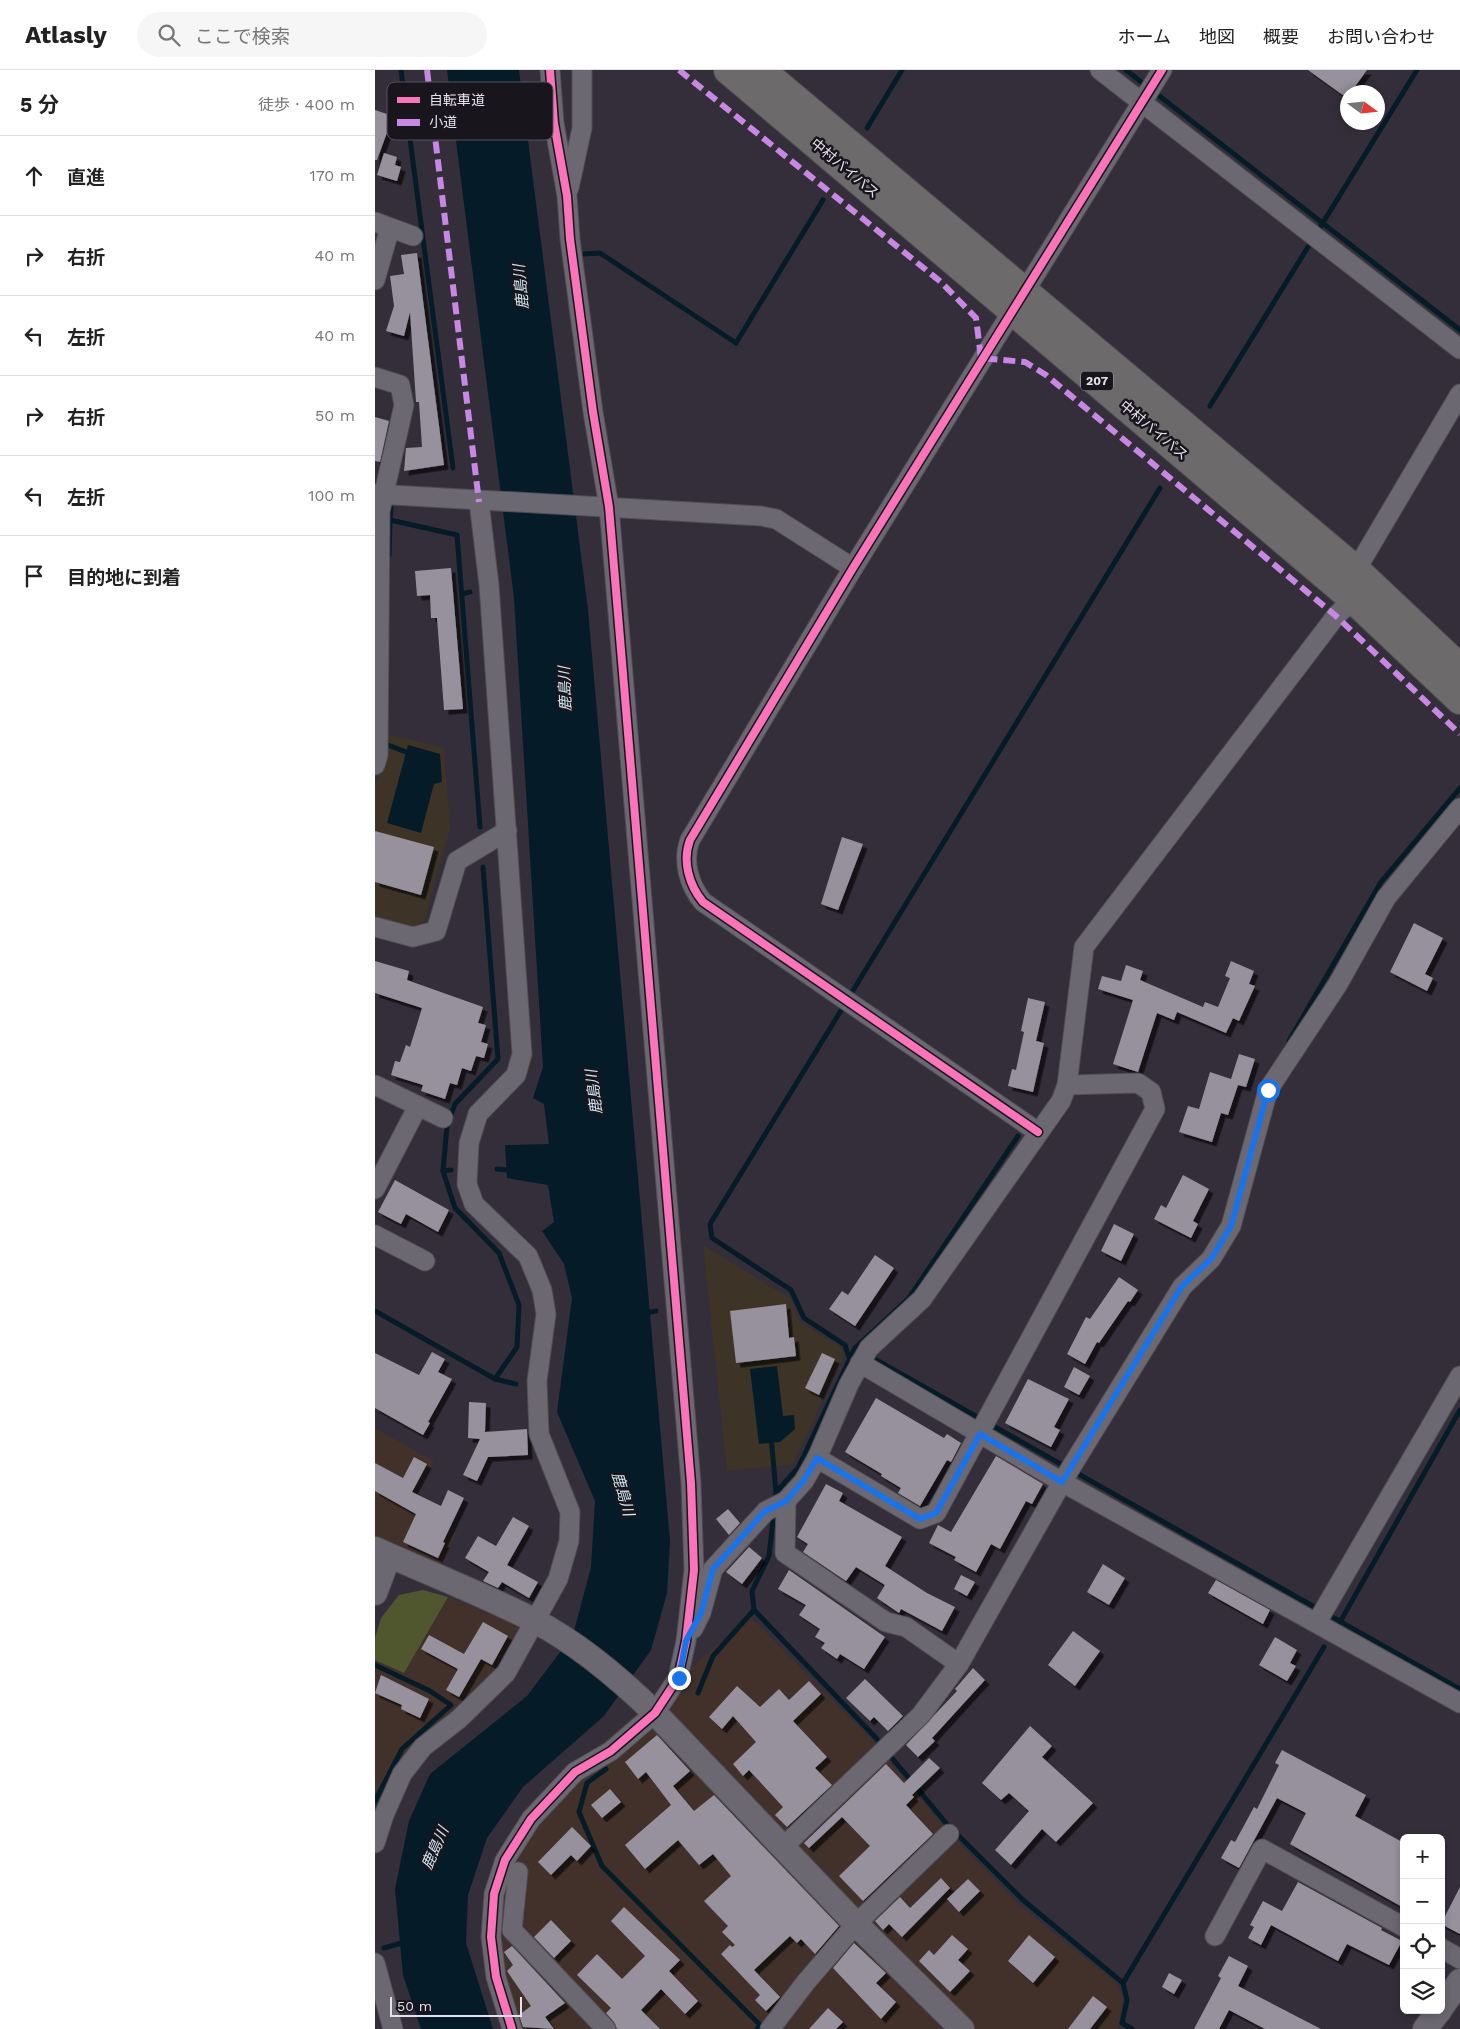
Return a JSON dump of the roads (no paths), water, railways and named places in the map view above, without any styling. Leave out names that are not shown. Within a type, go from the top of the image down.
[{"type":"highway","name":"中村バイパス","points":[[728,70],[1356,570],[1460,668]]},
{"type":"highway","name":"中村バイパス","points":[[761,70],[1353,599],[1460,700]]},
{"type":"street","points":[[567,196],[582,128],[582,70]]},
{"type":"street","points":[[1100,70],[1460,349]]},
{"type":"street","points":[[1037,1132],[703,902],[693,890],[685,852],[695,831],[853,568],[1159,75]]},
{"type":"street","points":[[512,2029],[496,1977],[491,1937],[494,1894],[505,1860],[531,1819],[575,1772],[611,1751],[648,1706],[679,1678],[686,1641],[694,1570],[691,1483],[609,506],[593,412],[570,239],[567,196],[553,110]]},
{"type":"street","points":[[375,280],[383,225],[413,236]]},
{"type":"street","points":[[375,377],[400,385],[405,405],[379,501],[378,755],[375,765]]},
{"type":"street","points":[[1356,570],[1460,394]]},
{"type":"street","points":[[379,501],[609,506],[761,516],[776,519],[853,568]]},
{"type":"street","points":[[375,1843],[384,1815],[402,1774],[423,1747],[459,1719],[506,1673],[544,1627],[569,1541],[570,1512],[539,1434],[537,1381],[546,1314],[542,1290],[528,1256],[475,1204],[467,1184],[469,1143],[478,1114],[516,1075],[522,1054],[489,585],[479,502]]},
{"type":"street","points":[[686,1641],[701,1613],[713,1569],[765,1511],[786,1501],[804,1480],[817,1458],[849,1384],[865,1356],[922,1300],[1037,1132],[1061,1101],[1067,1085],[1084,947],[1336,616],[1353,599]]},
{"type":"street","points":[[784,1846],[921,1714],[959,1664],[1062,1482],[1182,1286],[1211,1259],[1231,1226],[1268,1090],[1338,984],[1386,898],[1460,808]]},
{"type":"street","points":[[375,926],[413,937],[437,931],[457,861],[507,832]]},
{"type":"street","points":[[817,1458],[920,1519],[936,1513],[992,1413],[1155,1109],[1151,1092],[1138,1083],[1067,1085]]},
{"type":"street","points":[[375,1085],[443,1118]]},
{"type":"street","points":[[375,1189],[418,1106]]},
{"type":"street","points":[[375,1235],[425,1261]]},
{"type":"street","points":[[865,1356],[980,1434],[1062,1482],[1460,1703]]},
{"type":"street","points":[[1317,1622],[1460,1376]]},
{"type":"street","points":[[786,1501],[785,1553],[886,1622],[906,1627],[959,1664]]},
{"type":"street","points":[[375,1593],[382,1552],[544,1627],[599,1664],[648,1706],[784,1846],[856,1924],[962,2029]]},
{"type":"street","points":[[770,2029],[805,1982],[856,1924],[949,1834]]},
{"type":"street","points":[[1215,1936],[1262,1849],[1400,1926]]},
{"type":"street","points":[[518,1872],[512,1930],[606,2029]]},
{"type":"street","points":[[1445,1950],[1460,1959]]},
{"type":"street","points":[[375,1963],[393,2029]]},
{"type":"street","points":[[1437,2019],[1460,1981]]},
{"type":"water","points":[[447,70],[519,70],[521,82],[449,82]]},
{"type":"water","name":"鹿島川","points":[[456,140],[528,140],[588,610],[670,1541],[667,1593],[651,1650],[604,1716],[523,1787],[487,1838],[468,1895],[466,1943],[493,2029],[421,2029],[403,1975],[395,1889],[409,1821],[430,1774],[527,1696],[573,1635],[591,1567],[595,1501],[557,1412],[572,1298],[564,1264],[542,1231],[554,1222],[548,1185],[507,1178],[505,1145],[549,1144],[544,1104],[533,1098],[543,1067],[514,598]]},
{"type":"water","points":[[408,745],[440,754],[442,782],[434,784],[421,833],[387,823]]},
{"type":"water","points":[[777,1366],[783,1416],[794,1415],[795,1429],[780,1442],[759,1444],[750,1369]]},
{"type":"waterway","points":[[401,70],[403,82]]},
{"type":"waterway","points":[[867,128],[902,70]]},
{"type":"waterway","points":[[1126,70],[1460,330]]},
{"type":"waterway","points":[[1210,406],[1417,70]]},
{"type":"waterway","points":[[410,140],[453,468]]},
{"type":"waterway","points":[[584,254],[600,253],[736,343],[823,200]]},
{"type":"waterway","points":[[849,997],[1160,488]]},
{"type":"waterway","points":[[385,508],[391,508],[390,520],[457,535],[480,827]]},
{"type":"waterway","points":[[389,555],[390,520]]},
{"type":"waterway","points":[[462,594],[470,592]]},
{"type":"waterway","points":[[383,743],[411,754]]},
{"type":"waterway","points":[[1289,1041],[1381,882],[1460,788]]},
{"type":"waterway","points":[[483,867],[498,1059],[455,1104],[447,1126],[443,1171],[455,1208],[499,1253],[519,1305],[517,1347],[495,1379]]},
{"type":"waterway","points":[[845,1004],[710,1224],[712,1238],[791,1290],[804,1318],[845,1345],[849,1357]]},
{"type":"waterway","points":[[776,1492],[798,1468],[855,1348],[909,1298],[1018,1136]]},
{"type":"waterway","points":[[497,1169],[511,1170]]},
{"type":"waterway","points":[[443,1171],[451,1170]]},
{"type":"waterway","points":[[375,1311],[495,1379],[516,1384]]},
{"type":"waterway","points":[[644,1313],[656,1311]]},
{"type":"waterway","points":[[855,1348],[1460,1689]]},
{"type":"waterway","points":[[1340,1622],[1460,1410]]},
{"type":"waterway","points":[[771,1436],[776,1492],[775,1503]]},
{"type":"waterway","points":[[774,1511],[769,1556],[752,1591],[754,1610],[877,1739]]},
{"type":"waterway","points":[[698,1693],[713,1656],[754,1610]]},
{"type":"waterway","points":[[1123,1983],[1324,1647]]},
{"type":"waterway","points":[[375,1665],[430,1691],[451,1705],[402,1749],[375,1801]]},
{"type":"waterway","points":[[892,1758],[946,1823],[1023,1900],[1123,1983],[1127,2000],[1122,2023],[1132,2029]]},
{"type":"waterway","points":[[606,1769],[587,1783],[579,1812],[602,1866],[760,2025],[757,2029]]},
{"type":"waterway","points":[[384,1948],[405,1942]]}]
